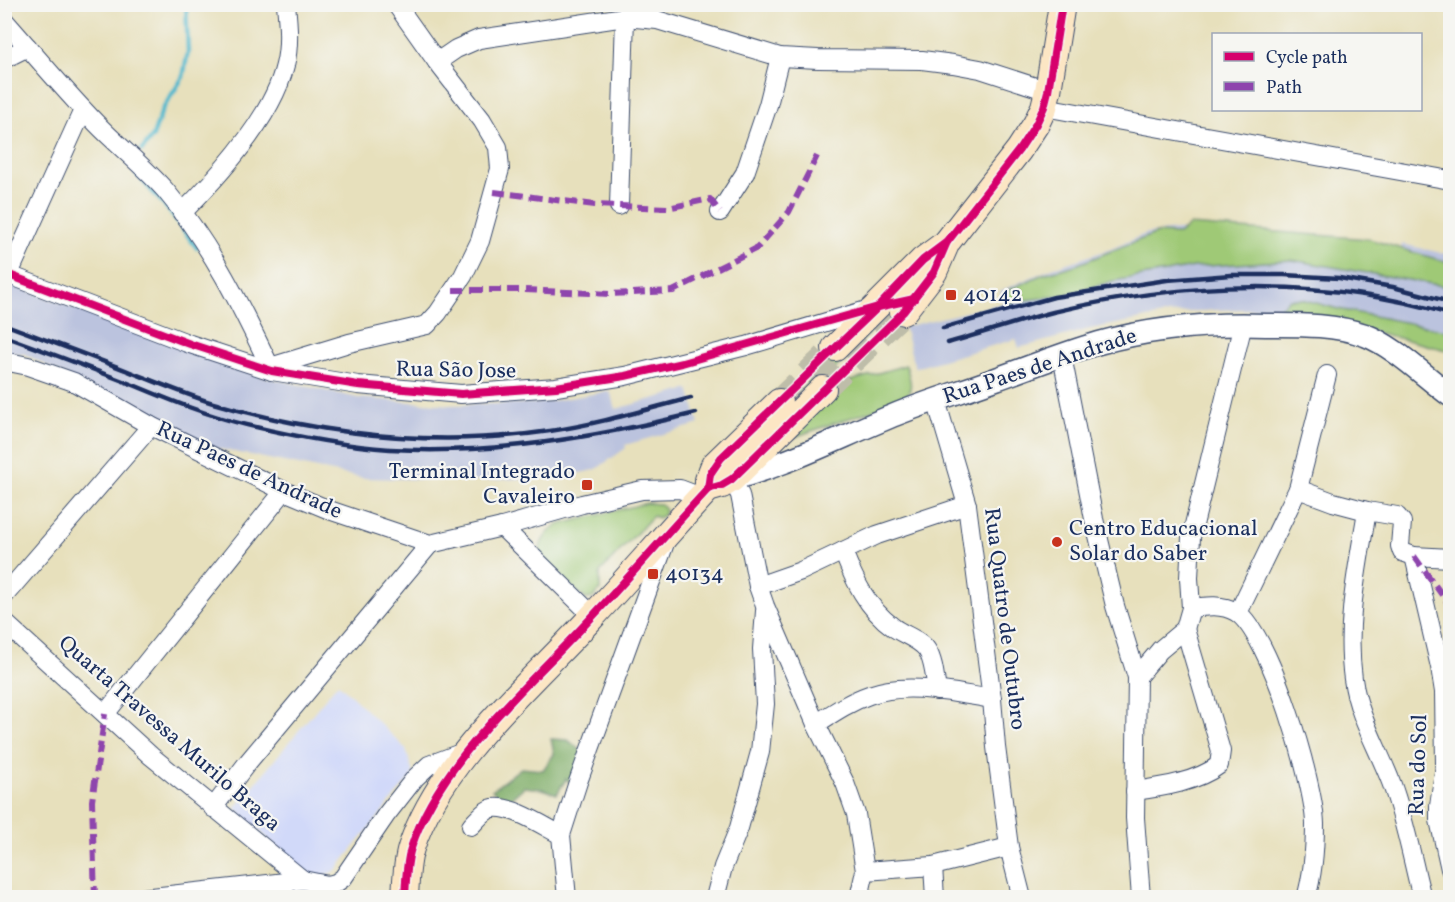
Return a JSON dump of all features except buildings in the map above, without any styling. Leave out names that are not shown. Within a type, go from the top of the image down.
[{"type":"main road","points":[[835,348],[923,260],[947,242],[1019,150],[1035,124],[1046,99],[1062,4]]},
{"type":"main road","points":[[908,305],[934,273],[947,242]]},
{"type":"main road","points":[[714,483],[824,390]]},
{"type":"main road","points":[[405,897],[411,849],[421,823],[440,788],[466,751],[714,483],[779,402]]},
{"type":"street","points":[[182,213],[220,174],[263,113],[278,85],[285,66],[288,47],[286,4]]},
{"type":"street","points":[[4,20],[83,110],[164,189],[206,245],[235,292],[271,369],[349,342],[427,325],[443,306],[473,257],[492,202],[501,158],[493,135],[396,4]]},
{"type":"street","points":[[437,62],[456,49],[479,39],[625,17],[657,20],[780,57],[922,60],[953,63],[980,69],[1046,99],[1450,180]]},
{"type":"street","points":[[619,206],[625,17]]},
{"type":"street","points":[[4,59],[28,47]]},
{"type":"street","points":[[720,212],[745,173],[768,105],[780,57]]},
{"type":"street","points":[[7,273],[83,110]]},
{"type":"street","name":"Rua São Jose","points":[[7,273],[190,344],[271,369],[358,386],[461,394],[564,387],[682,363],[878,307],[908,305]]},
{"type":"street","points":[[1136,791],[1157,788],[1204,774],[1219,765],[1221,759],[1221,751],[1185,629],[1191,608],[1189,578],[1191,537],[1243,324]]},
{"type":"street","name":"Rua Paes de Andrade","points":[[714,483],[773,467],[892,416],[1100,343],[1184,327],[1243,324],[1331,327],[1368,336],[1398,355],[1450,395]]},
{"type":"street","points":[[1062,356],[1104,562],[1137,677],[1136,847],[1141,897]]},
{"type":"street","name":"Rua Paes de Andrade","points":[[4,361],[28,366],[74,382],[151,426],[284,491],[332,511],[430,544]]},
{"type":"street","points":[[1238,613],[1298,489],[1327,375]]},
{"type":"street","name":"Rua Quatro de Outubro","points":[[936,400],[967,505],[1009,847],[1022,897]]},
{"type":"street","points":[[4,596],[151,426]]},
{"type":"street","points":[[213,808],[262,744],[430,544],[642,490],[680,489],[714,483],[740,495],[765,606],[816,724],[845,783],[856,814],[865,871],[860,897]]},
{"type":"street","points":[[1298,489],[1366,511],[1351,614],[1350,649],[1353,682],[1363,718],[1397,802],[1422,897]]},
{"type":"street","points":[[105,714],[284,491]]},
{"type":"street","points":[[759,586],[801,571],[909,523],[967,505]]},
{"type":"street","name":"Rua do Sol","points":[[1366,511],[1400,517],[1402,522],[1400,550],[1414,556],[1445,666],[1445,765],[1439,820],[1450,869]]},
{"type":"street","points":[[502,527],[592,616]]},
{"type":"street","points":[[567,897],[561,835],[669,530]]},
{"type":"street","points":[[843,551],[852,577],[874,609],[892,627],[926,648],[931,658],[937,691]]},
{"type":"street","points":[[1414,556],[1450,558]]},
{"type":"street","points":[[714,897],[739,828],[760,752],[765,704],[762,649],[765,606]]},
{"type":"street","points":[[1191,608],[1226,607],[1238,613],[1259,639],[1269,660],[1310,784],[1314,834],[1306,897]]},
{"type":"street","name":"Quarta Travessa Murilo Braga","points":[[4,622],[213,808],[303,880]]},
{"type":"street","points":[[1137,677],[1160,650],[1185,629]]},
{"type":"street","points":[[816,724],[842,707],[870,694],[900,688],[992,699]]},
{"type":"street","points":[[143,897],[253,891],[303,880],[328,885],[336,883],[343,878],[386,814],[414,778],[429,765],[466,751]]},
{"type":"street","points":[[471,826],[484,812],[493,808],[506,809],[561,835]]},
{"type":"street","points":[[865,871],[933,866],[1009,847]]},
{"type":"street","points":[[933,866],[935,897]]},
{"type":"shaded area","points":[[1188,229],[1401,250],[1402,244],[1450,255],[1450,339],[1291,308],[1216,310],[1168,314],[1090,329],[1019,348],[1016,339],[915,368],[904,327],[1003,303],[1000,291],[1052,268],[1111,249],[1147,233]]},
{"type":"shaded area","points":[[4,282],[260,376],[358,398],[451,405],[540,403],[610,391],[616,409],[689,389],[699,424],[625,445],[626,448],[595,470],[551,479],[545,477],[483,481],[363,478],[205,446],[163,427],[25,354],[5,352]]},
{"type":"shaded area","points":[[338,683],[406,749],[413,774],[335,871],[312,880],[235,808]]},
{"type":"green space","points":[[1190,225],[1369,239],[1450,263],[1450,287],[1292,260],[1194,267],[1113,281],[1066,295],[1004,303],[1008,290],[1043,274],[1076,265],[1157,233],[1178,234]]},
{"type":"green space","points":[[1290,299],[1302,299],[1338,309],[1450,331],[1450,351],[1278,309]]},
{"type":"green space","points":[[886,315],[820,385],[779,412],[871,320]]},
{"type":"green space","points":[[906,365],[910,388],[903,400],[779,442],[833,386]]},
{"type":"green space","points":[[647,503],[661,504],[665,509],[664,515],[658,518],[653,516],[600,572],[600,590],[593,598],[586,599],[538,558],[543,539],[557,525]]},
{"type":"green space","points":[[551,739],[568,740],[584,753],[573,785],[566,779],[557,794],[524,787],[507,802],[492,790],[521,768],[543,770],[554,754]]},
{"type":"waterway","points":[[142,150],[153,136],[162,110],[183,77],[188,52],[186,4]]},
{"type":"waterway","points":[[136,173],[166,207],[197,248]]},
{"type":"tunnel","points":[[823,389],[903,312]]},
{"type":"tunnel","points":[[779,402],[835,348]]},
{"type":"railway","points":[[943,328],[1054,297],[1167,280],[1231,275],[1339,278],[1393,287],[1450,302]]},
{"type":"railway","points":[[948,343],[1053,312],[1152,294],[1202,289],[1302,288],[1352,293],[1450,314]]},
{"type":"railway","points":[[4,324],[213,403],[296,423],[380,435],[465,438],[550,431],[603,421],[691,398]]},
{"type":"railway","points":[[4,336],[219,417],[300,437],[372,448],[429,450],[506,447],[583,437],[696,413]]},
{"type":"marked path","points":[[453,290],[611,294],[673,291],[757,248],[789,212],[817,156]]},
{"type":"marked path","points":[[494,192],[595,205],[668,208],[710,199],[720,212]]},
{"type":"marked path","points":[[1414,556],[1450,606]]},
{"type":"marked path","points":[[95,898],[92,801],[105,714]]},
{"type":"cycle path","points":[[405,898],[409,854],[425,815],[443,784],[489,725],[592,617],[708,489],[732,479],[903,312],[934,272],[947,242],[1019,150],[1036,124],[1048,91],[1062,4]]},
{"type":"cycle path","points":[[708,489],[710,474],[721,458],[878,307],[923,260],[947,242]]},
{"type":"cycle path","points":[[4,273],[190,344],[272,371],[358,385],[461,394],[556,387],[625,376],[682,363],[878,307],[914,299]]},
{"type":"place","name":"40142","points":[[951,295]]},
{"type":"place","name":"Terminal Integrado Cavaleiro","points":[[587,485]]},
{"type":"place","name":"Centro Educacional Solar do Saber","points":[[1057,542]]},
{"type":"place","name":"40134","points":[[653,574]]}]
